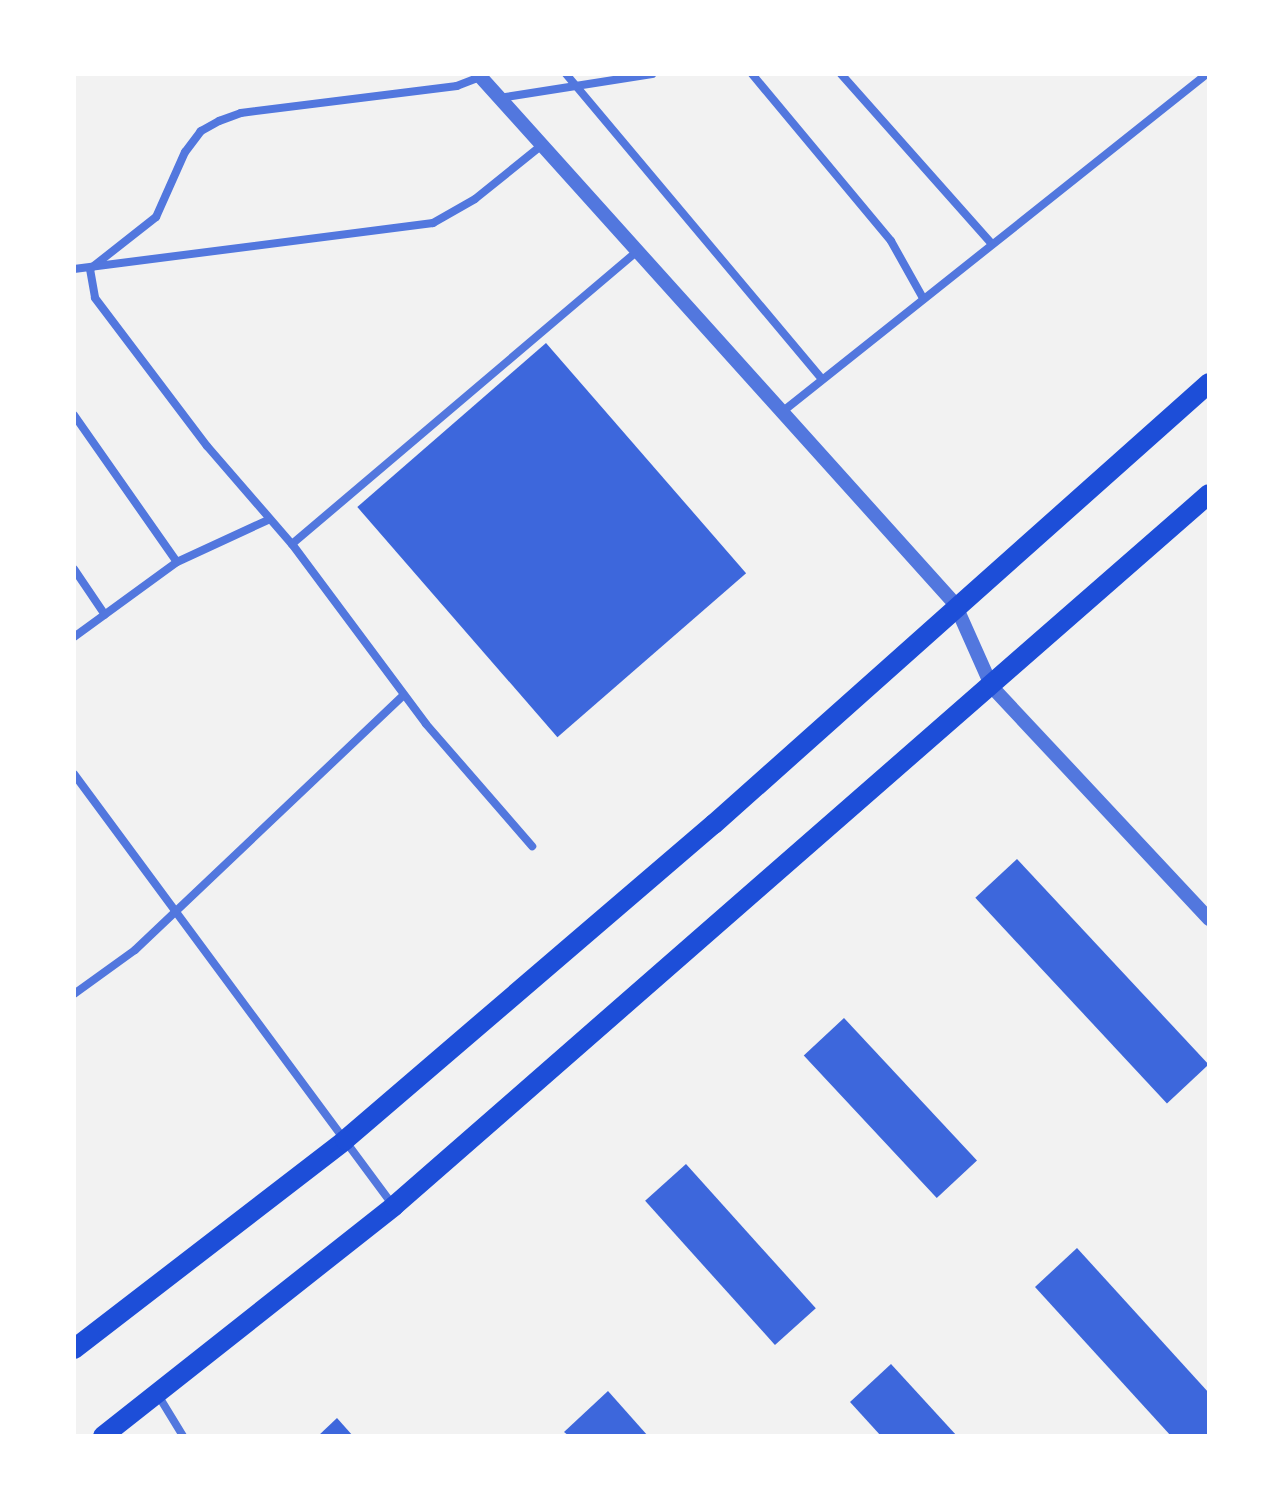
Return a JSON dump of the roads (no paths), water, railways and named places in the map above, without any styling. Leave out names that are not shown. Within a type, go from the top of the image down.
[{"type":"main road","points":[[74,1349],[345,1140],[714,824],[955,604],[1209,383]]},
{"type":"main road","points":[[103,1436],[394,1206],[992,687],[1209,494]]},
{"type":"street","points":[[566,74],[821,378]]},
{"type":"street","points":[[498,98],[652,74]]},
{"type":"street","points":[[752,74],[891,241],[923,298]]},
{"type":"street","points":[[841,74],[992,244]]},
{"type":"street","points":[[782,413],[821,378],[1207,74]]},
{"type":"street","points":[[90,269],[156,217],[185,152],[201,131],[219,121],[241,113],[457,86],[479,76],[955,604],[992,687],[1209,919]]},
{"type":"street","points":[[74,269],[90,269],[150,256],[433,223],[475,199],[541,146]]},
{"type":"street","points":[[292,544],[636,252]]},
{"type":"street","points":[[90,269],[95,298],[268,520],[292,544],[403,696],[532,846]]},
{"type":"street","points":[[74,415],[177,562]]},
{"type":"street","points":[[74,637],[177,562],[268,520]]},
{"type":"street","points":[[74,569],[105,615]]},
{"type":"street","points":[[74,994],[135,950],[403,696]]},
{"type":"street","points":[[74,774],[394,1206]]},
{"type":"street","points":[[158,1395],[183,1436]]}]
